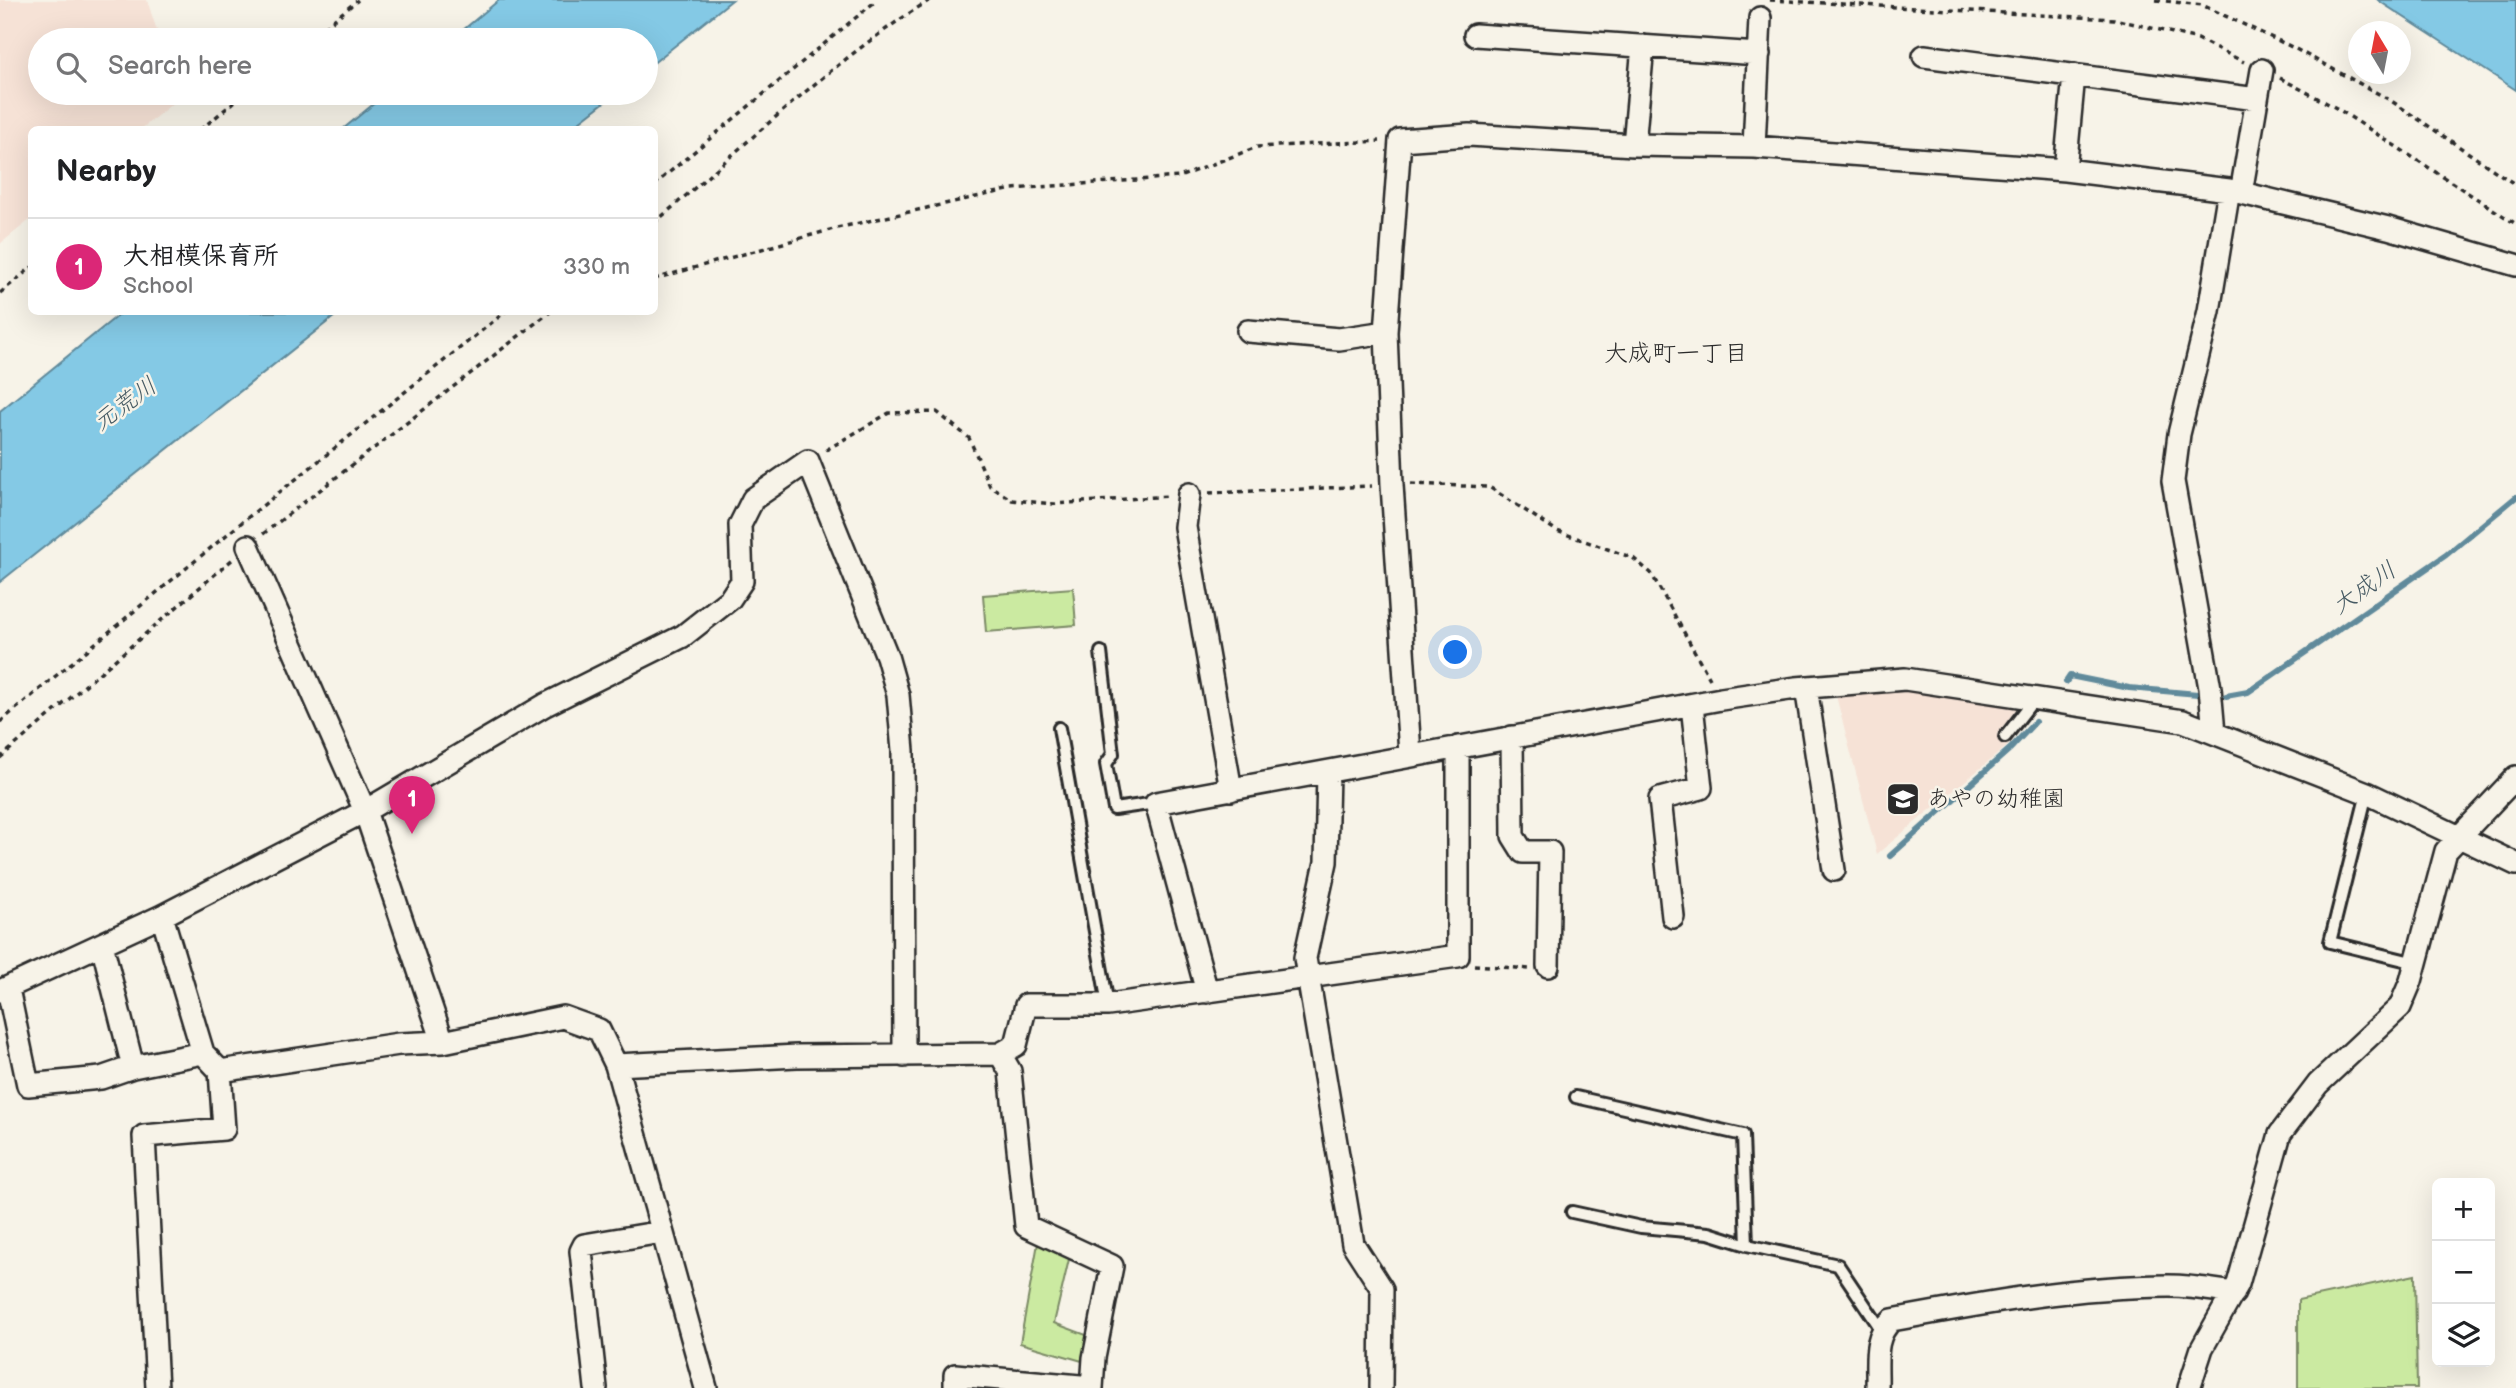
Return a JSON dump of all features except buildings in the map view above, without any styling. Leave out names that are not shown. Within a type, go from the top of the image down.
[{"type":"street","points":[[1754,147],[1760,18]]},
{"type":"street","points":[[1475,35],[1759,54]]},
{"type":"street","points":[[1634,145],[1643,46]]},
{"type":"street","points":[[1924,55],[2257,99]]},
{"type":"street","points":[[2214,733],[2210,688],[2173,481],[2179,434],[2262,70]]},
{"type":"street","points":[[2066,170],[2074,75]]},
{"type":"street","points":[[1410,754],[1392,485],[1386,332],[1400,140],[1469,135],[1634,145],[1754,147],[2066,170],[2235,192],[2388,228],[2516,265]]},
{"type":"street","points":[[1248,331],[1339,339],[1386,332]]},
{"type":"street","points":[[203,1053],[133,1067],[101,1078],[28,1085],[4,990],[162,916],[365,811],[545,705],[682,636],[730,599],[742,581],[740,525],[753,499],[808,461],[887,656],[898,695],[903,751],[904,1056]]},
{"type":"street","points":[[1189,494],[1185,527],[1231,790]]},
{"type":"street","points":[[248,546],[365,811],[443,1042]]},
{"type":"street","points":[[1208,992],[1156,803],[1328,772],[1410,754],[1721,699],[1806,687],[1905,679],[2030,696],[2183,722],[2367,793],[2459,834],[2516,864]]},
{"type":"street","points":[[1806,687],[1834,870]]},
{"type":"street","points":[[1672,917],[1660,799],[1701,788],[1692,705]]},
{"type":"street","points":[[1512,737],[1513,836],[1523,852],[1550,852],[1548,966]]},
{"type":"street","points":[[616,1065],[797,1056],[1000,1054],[1016,1045],[1027,1005],[1108,1005],[1458,956],[1458,747]]},
{"type":"street","points":[[1328,772],[1326,862],[1305,958],[1353,1244],[1382,1289],[1381,1388]]},
{"type":"street","points":[[2189,1388],[2203,1348],[2234,1293],[2269,1167],[2287,1122],[2318,1084],[2400,1007],[2416,963],[2446,851],[2459,834],[2516,777]]},
{"type":"street","points":[[157,1388],[144,1136],[224,1129],[220,1071],[203,1053],[162,916]]},
{"type":"street","points":[[102,944],[133,1067]]},
{"type":"street","points":[[220,1071],[399,1044],[443,1042],[563,1017],[599,1030],[616,1065],[706,1388]]},
{"type":"street","points":[[955,1388],[955,1375],[1092,1388],[1112,1266],[1026,1226],[1010,1070],[1000,1054]]},
{"type":"street","points":[[596,1388],[580,1251],[584,1245],[662,1233]]},
{"type":"street","points":[[1877,1388],[1878,1337],[1881,1329],[1892,1320],[1998,1300],[2076,1292],[2171,1286],[2234,1293]]},
{"type":"lane","points":[[1101,652],[1113,754],[1106,764],[1114,809],[1156,803]]},
{"type":"lane","points":[[2005,737],[2029,706],[2030,696]]},
{"type":"lane","points":[[1059,728],[1108,1005]]},
{"type":"lane","points":[[2367,793],[2330,942],[2416,963]]},
{"type":"lane","points":[[1576,1097],[1743,1135],[1747,1245]]},
{"type":"lane","points":[[1572,1212],[1641,1227],[1709,1233],[1747,1245],[1838,1265],[1881,1329]]},
{"type":"path","points":[[324,28],[358,0]]},
{"type":"path","points":[[658,182],[877,0]]},
{"type":"path","points":[[658,220],[839,65],[894,22],[930,0]]},
{"type":"path","points":[[2156,0],[2202,5],[2294,48],[2390,100],[2516,185]]},
{"type":"path","points":[[205,126],[229,105]]},
{"type":"path","points":[[658,278],[837,228],[1012,189],[1179,177],[1257,147],[1400,140]]},
{"type":"path","points":[[0,293],[28,270]]},
{"type":"path","points":[[0,722],[241,523],[501,315]]},
{"type":"path","points":[[0,758],[248,546],[546,315]]},
{"type":"path","points":[[808,461],[889,413],[937,412],[969,438],[990,486],[1012,500],[1055,504],[1189,494],[1392,485],[1489,487],[1557,531],[1633,558],[1651,573],[1721,699]]},
{"type":"path","points":[[1458,956],[1469,965],[1540,969],[1548,966]]},
{"type":"shaded area","points":[[0,0],[147,0],[156,28],[28,28],[28,105],[171,105],[145,126],[28,126],[28,221],[0,244]]},
{"type":"shaded area","name":"あやの幼稚園","points":[[1885,690],[1937,691],[2018,707],[1997,734],[2011,743],[1877,854],[1836,696]]},
{"type":"green space","points":[[1073,588],[1076,625],[986,632],[983,595]]},
{"type":"green space","points":[[1038,1243],[1070,1255],[1054,1323],[1089,1336],[1082,1361],[1020,1343]]},
{"type":"green space","points":[[2415,1275],[2417,1388],[2298,1388],[2298,1300]]},
{"type":"water","points":[[499,0],[732,0],[658,59],[658,28],[465,28]]},
{"type":"water","points":[[2516,0],[2516,90],[2411,21],[2379,1]]},
{"type":"water","points":[[372,105],[601,105],[574,126],[347,126]]},
{"type":"water","name":"元荒川","points":[[118,315],[336,315],[0,582],[0,411]]},
{"type":"waterway","name":"大成川","points":[[2226,696],[2248,692],[2446,555],[2516,497]]},
{"type":"waterway","name":"大成川","points":[[2066,682],[2070,676],[2129,688],[2198,694]]},
{"type":"waterway","name":"大成川","points":[[1890,856],[2011,748],[2035,722]]},
{"type":"place","name":"あやの幼稚園","points":[[1903,799]]},
{"type":"place","name":"大相模保育所","points":[[412,834]]},
{"type":"district","name":"大成町一丁目","points":[[1676,353]]}]
